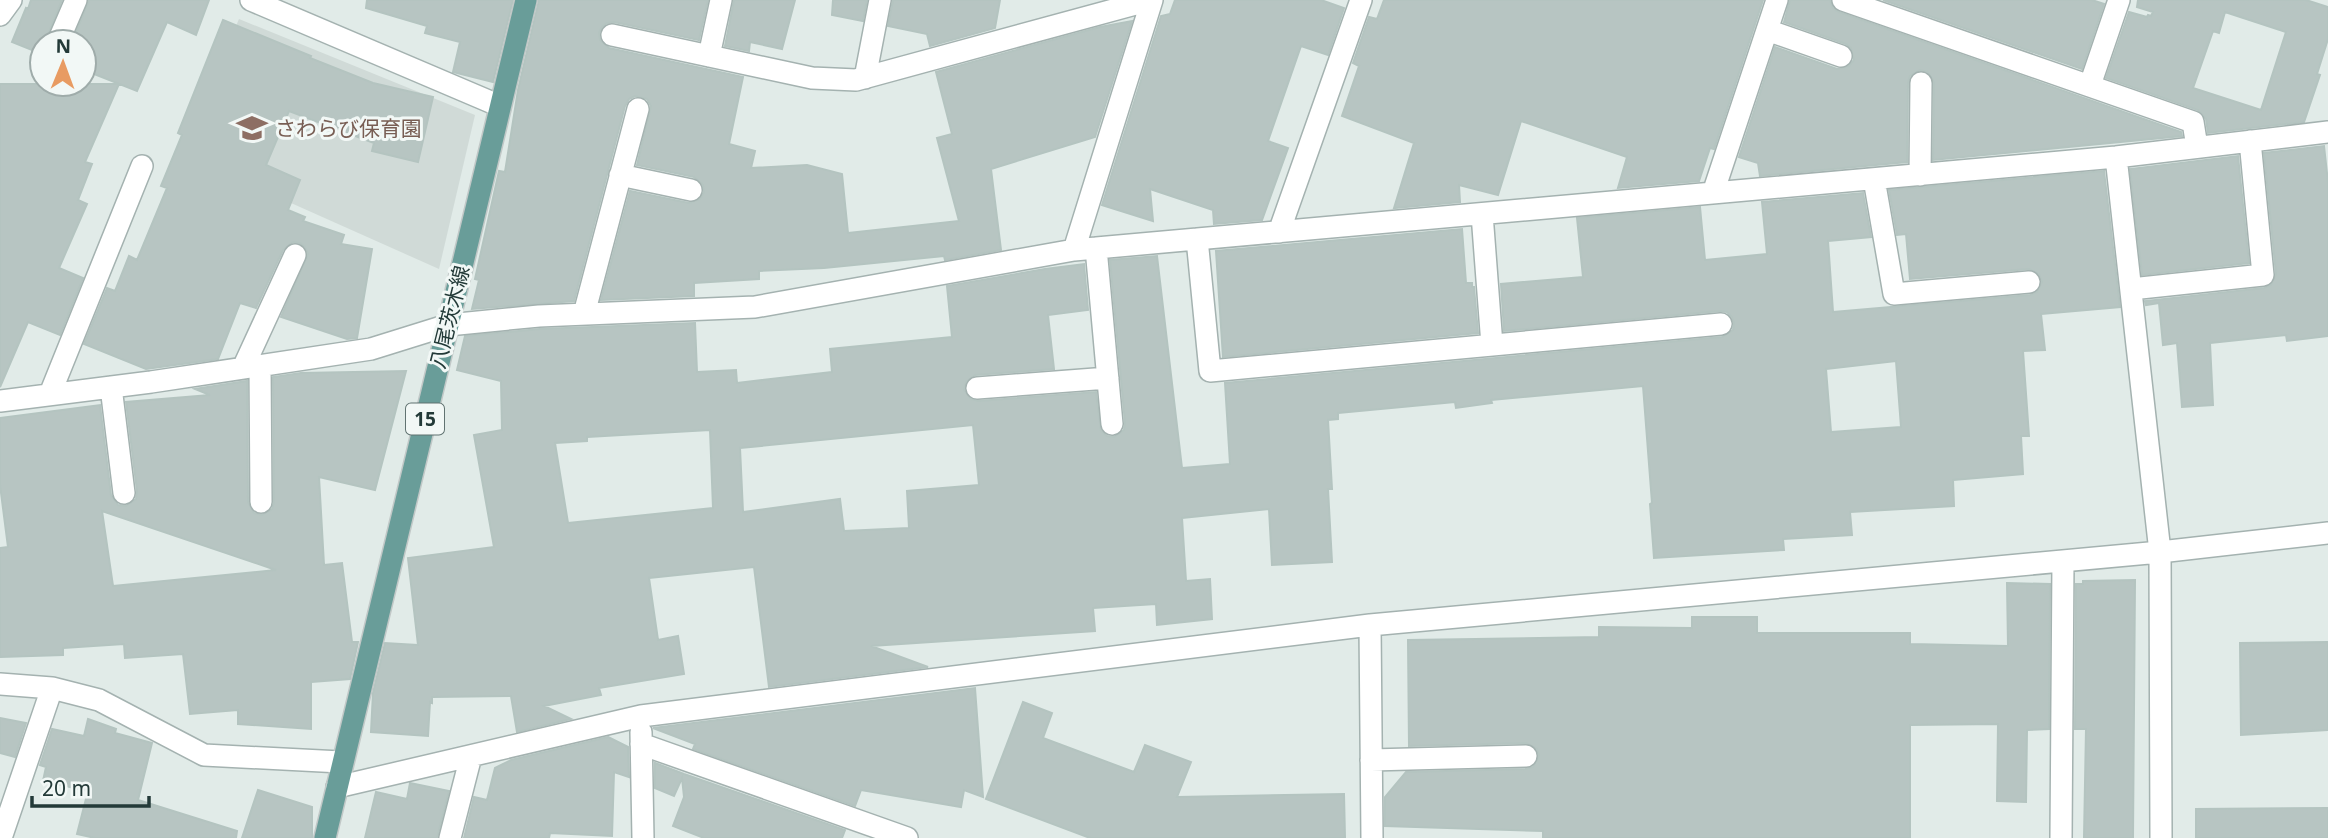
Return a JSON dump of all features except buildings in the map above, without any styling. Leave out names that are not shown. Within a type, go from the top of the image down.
[{"type":"main road","name":"八尾茨木線","points":[[324,838],[526,0]]},
{"type":"street","points":[[0,15],[11,0]]},
{"type":"street","points":[[64,28],[76,0]]},
{"type":"street","points":[[251,0],[500,106]]},
{"type":"street","points":[[709,56],[722,0]]},
{"type":"street","points":[[865,78],[880,0]]},
{"type":"street","points":[[612,35],[812,78],[856,80],[1151,0]]},
{"type":"street","points":[[1074,250],[1151,0]]},
{"type":"street","points":[[1279,232],[1361,0]]},
{"type":"street","points":[[1713,193],[1777,0]]},
{"type":"street","points":[[1843,0],[2193,121],[2197,147]]},
{"type":"street","points":[[2090,85],[2119,0]]},
{"type":"street","points":[[1767,30],[1841,56]]},
{"type":"street","points":[[1920,175],[1921,83]]},
{"type":"street","points":[[584,314],[638,108]]},
{"type":"street","points":[[0,401],[371,349],[447,325],[539,316],[755,307],[1074,250],[2116,157],[2328,132]]},
{"type":"street","points":[[2131,289],[2263,275],[2250,141]]},
{"type":"street","points":[[2116,157],[2160,552],[2161,838]]},
{"type":"street","points":[[50,394],[142,166]]},
{"type":"street","points":[[620,175],[691,190]]},
{"type":"street","points":[[1874,179],[1894,294],[2029,282]]},
{"type":"street","points":[[1482,214],[1492,345]]},
{"type":"street","points":[[1197,239],[1210,371],[1721,324]]},
{"type":"street","points":[[1096,248],[1112,424]]},
{"type":"street","points":[[261,502],[251,367],[295,255]]},
{"type":"street","points":[[977,388],[1108,378]]},
{"type":"street","points":[[111,387],[124,493]]},
{"type":"street","points":[[337,788],[641,716],[1370,625],[2160,552],[2328,533]]},
{"type":"street","points":[[2061,838],[2063,561]]},
{"type":"street","points":[[1370,625],[1372,838]]},
{"type":"street","points":[[0,684],[52,688],[99,700],[204,755],[341,762]]},
{"type":"street","points":[[1,838],[52,688]]},
{"type":"street","points":[[641,716],[643,838]]},
{"type":"street","points":[[641,744],[873,832],[907,838]]},
{"type":"street","points":[[450,838],[471,756]]},
{"type":"street","points":[[1371,760],[1526,756]]},
{"type":"shaded area","points":[[239,19],[475,115],[439,269],[181,154]]},
{"type":"place","name":"さわらび保育園","points":[[252,128]]}]
